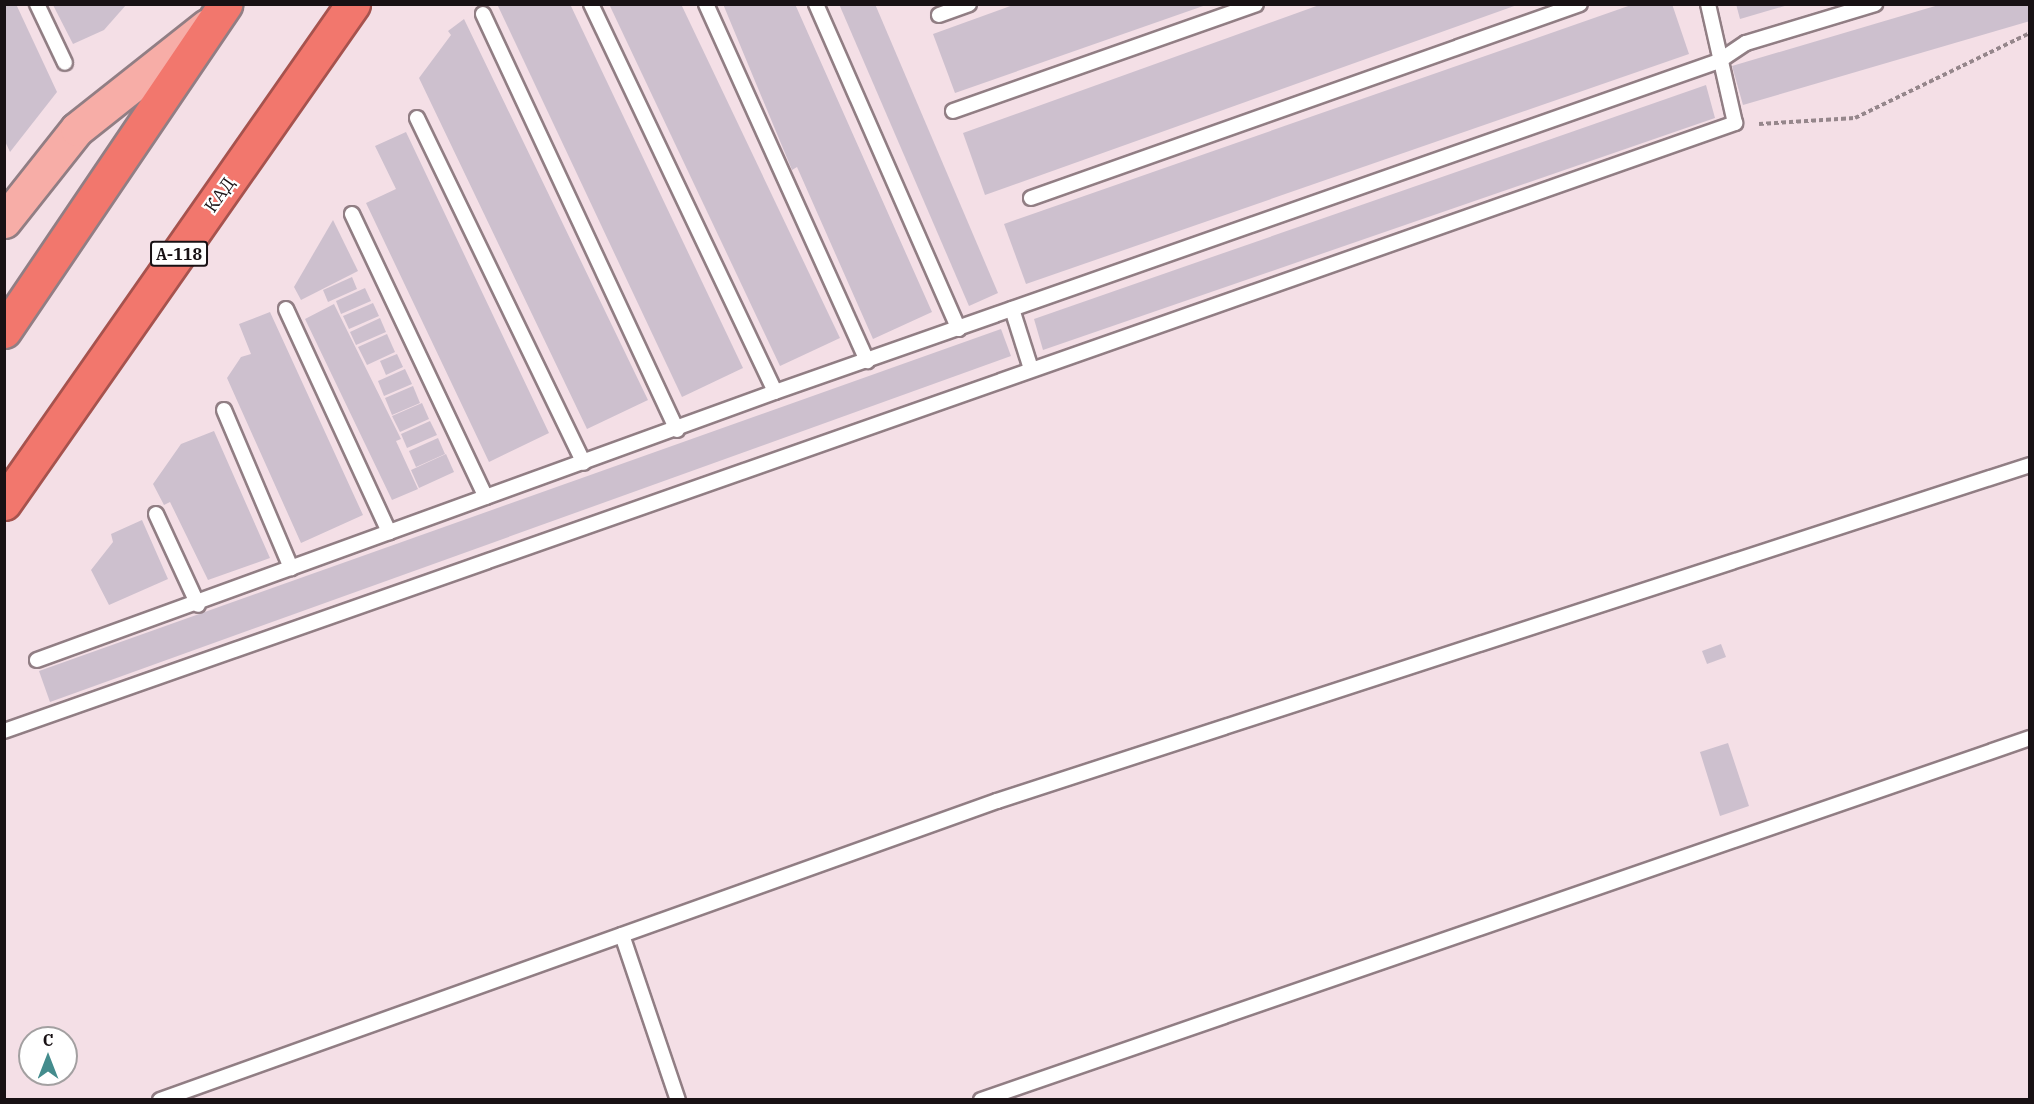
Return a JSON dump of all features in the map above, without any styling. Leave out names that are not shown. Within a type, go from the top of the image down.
[{"type":"highway","name":"КАД","points":[[4,503],[353,4]]},
{"type":"highway","points":[[4,331],[219,13]]},
{"type":"main road","points":[[4,221],[77,129],[219,13]]},
{"type":"lane","points":[[37,4],[65,63]]},
{"type":"lane","points":[[591,4],[775,392]]},
{"type":"lane","points":[[706,4],[867,361]]},
{"type":"lane","points":[[816,4],[959,329]]},
{"type":"lane","points":[[939,15],[969,4]]},
{"type":"lane","points":[[953,111],[1256,4]]},
{"type":"lane","points":[[1031,198],[1580,4]]},
{"type":"lane","points":[[4,730],[1734,123],[1708,4]]},
{"type":"lane","points":[[38,660],[198,605],[388,532],[676,430],[775,392],[1719,61],[1746,42],[1875,4]]},
{"type":"lane","points":[[483,14],[676,430]]},
{"type":"lane","points":[[417,118],[584,463]]},
{"type":"lane","points":[[352,214],[486,497]]},
{"type":"lane","points":[[286,309],[388,532]]},
{"type":"lane","points":[[1012,309],[1031,369]]},
{"type":"lane","points":[[224,410],[291,568]]},
{"type":"lane","points":[[160,1100],[997,801],[2030,465]]},
{"type":"lane","points":[[156,514],[198,605]]},
{"type":"lane","points":[[981,1100],[2030,738]]},
{"type":"lane","points":[[622,935],[678,1100]]},
{"type":"path","points":[[1734,123],[1794,125],[1855,118],[2030,33]]},
{"type":"building","points":[[4,4],[16,4],[57,92],[10,152],[4,139]]},
{"type":"building","points":[[497,4],[570,4],[743,368],[682,397]]},
{"type":"building","points":[[609,4],[681,4],[840,338],[780,366]]},
{"type":"building","points":[[723,4],[795,4],[932,312],[873,339],[797,167],[792,170]]},
{"type":"building","points":[[839,4],[875,4],[998,293],[969,306]]},
{"type":"building","points":[[1016,4],[1206,5],[955,93],[933,34]]},
{"type":"building","points":[[1322,4],[1517,5],[985,195],[963,133]]},
{"type":"building","points":[[1634,4],[1672,4],[1689,54],[1026,284],[1004,224]]},
{"type":"building","points":[[1736,4],[1788,4],[1788,5],[1740,19]]},
{"type":"building","points":[[1942,4],[2030,4],[2030,21],[1743,105],[1732,66]]},
{"type":"building","points":[[53,5],[126,5],[104,30],[73,44]]},
{"type":"building","points":[[464,19],[648,400],[587,429],[419,78],[451,35],[448,31]]},
{"type":"building","points":[[1706,85],[1715,118],[1043,350],[1034,319]]},
{"type":"building","points":[[406,132],[549,433],[489,462],[366,203],[396,189],[375,146]]},
{"type":"building","points":[[333,220],[358,271],[301,300],[294,287]]},
{"type":"building","points":[[352,277],[357,289],[328,302],[323,290]]},
{"type":"building","points":[[365,288],[371,301],[341,314],[336,301]]},
{"type":"building","points":[[373,303],[379,316],[349,329],[343,316]]},
{"type":"building","points":[[334,304],[401,439],[396,441],[418,489],[392,500],[305,319]]},
{"type":"building","points":[[270,312],[363,515],[301,543],[227,378],[241,357],[251,354],[239,324]]},
{"type":"building","points":[[380,318],[386,332],[356,345],[350,332]]},
{"type":"building","points":[[1001,329],[1011,356],[50,702],[39,671]]},
{"type":"building","points":[[387,334],[395,352],[367,365],[358,347]]},
{"type":"building","points":[[397,354],[403,367],[386,375],[380,361]]},
{"type":"building","points":[[405,369],[412,384],[384,396],[378,381]]},
{"type":"building","points":[[413,386],[420,403],[392,415],[385,398]]},
{"type":"building","points":[[422,403],[429,419],[400,432],[392,416]]},
{"type":"building","points":[[430,421],[437,435],[407,448],[401,434]]},
{"type":"building","points":[[214,431],[270,558],[208,580],[170,502],[164,505],[153,484],[181,444]]},
{"type":"building","points":[[438,438],[445,454],[416,467],[409,451]]},
{"type":"building","points":[[446,454],[454,472],[419,488],[411,470]]},
{"type":"building","points":[[142,520],[168,579],[109,605],[91,570],[113,542],[111,534]]},
{"type":"building","points":[[1721,644],[1726,657],[1707,664],[1702,651]]},
{"type":"building","points":[[1728,743],[1749,806],[1720,816],[1700,752]]}]
